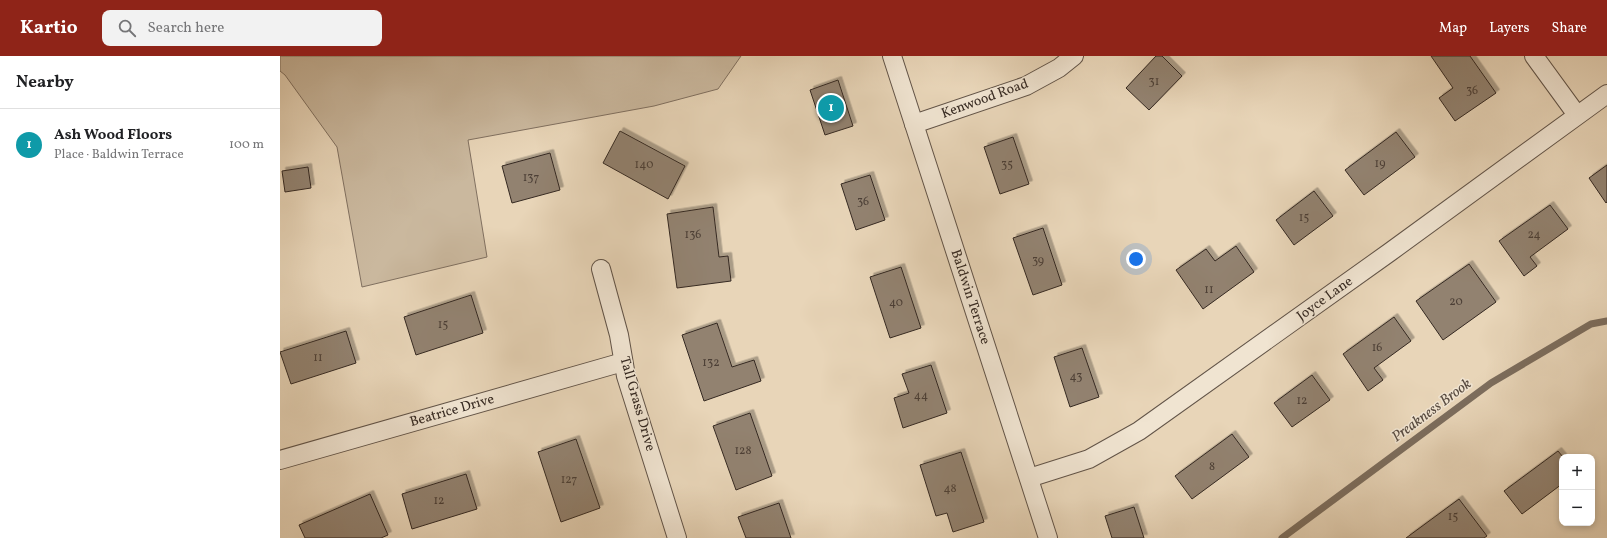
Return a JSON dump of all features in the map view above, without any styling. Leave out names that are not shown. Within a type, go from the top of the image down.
[{"type":"street","name":"Baldwin Terrace","points":[[892,56],[1048,538]]},
{"type":"street","name":"Kenwood Road","points":[[914,124],[1026,86],[1058,68],[1074,56]]},
{"type":"street","points":[[1534,56],[1577,115]]},
{"type":"street","name":"Joyce Lane","points":[[1028,478],[1089,459],[1139,431],[1390,252],[1607,94]]},
{"type":"street","name":"Tall Grass Drive","points":[[601,269],[619,334],[626,376],[677,538]]},
{"type":"street","name":"Beatrice Drive","points":[[280,460],[624,362]]},
{"type":"shaded area","points":[[280,56],[741,56],[718,89],[654,106],[468,140],[487,257],[362,287],[337,147],[285,75],[280,71]]},
{"type":"building","points":[[1156,56],[1162,56],[1182,76],[1149,110],[1126,88]]},
{"type":"building","points":[[1431,56],[1470,56],[1496,93],[1455,121],[1439,98],[1453,88]]},
{"type":"building","points":[[838,80],[853,126],[825,135],[810,90]]},
{"type":"building","points":[[620,131],[685,166],[668,199],[603,163]]},
{"type":"building","points":[[1396,132],[1415,157],[1364,195],[1345,170]]},
{"type":"building","points":[[1013,137],[1029,184],[1000,194],[984,147]]},
{"type":"building","points":[[550,153],[560,190],[512,203],[502,166]]},
{"type":"building","points":[[1607,165],[1607,202],[1606,203],[1589,178]]},
{"type":"building","points":[[308,167],[311,188],[285,192],[282,171]]},
{"type":"building","points":[[870,175],[885,220],[856,230],[841,184]]},
{"type":"building","points":[[1314,191],[1333,216],[1294,245],[1276,220]]},
{"type":"building","points":[[1550,205],[1568,229],[1530,257],[1537,266],[1524,276],[1499,241]]},
{"type":"building","points":[[713,207],[719,257],[728,256],[731,281],[677,288],[667,214]]},
{"type":"building","points":[[1043,228],[1062,285],[1033,295],[1013,238]]},
{"type":"building","points":[[1236,246],[1254,272],[1203,309],[1176,270],[1206,249],[1215,261]]},
{"type":"building","points":[[1469,264],[1496,302],[1443,340],[1416,301]]},
{"type":"building","points":[[901,267],[921,328],[890,338],[870,277]]},
{"type":"building","points":[[471,295],[483,333],[416,355],[404,317]]},
{"type":"building","points":[[1394,317],[1411,341],[1374,368],[1383,380],[1368,391],[1343,354]]},
{"type":"building","points":[[717,323],[732,367],[754,360],[761,381],[704,401],[682,335]]},
{"type":"building","points":[[346,331],[356,363],[291,384],[280,352]]},
{"type":"building","points":[[1082,348],[1099,397],[1070,407],[1054,357]]},
{"type":"building","points":[[931,365],[947,413],[903,428],[894,398],[909,393],[902,374]]},
{"type":"building","points":[[1312,375],[1330,400],[1292,427],[1274,403]]},
{"type":"building","points":[[750,413],[772,476],[736,490],[713,426]]},
{"type":"building","points":[[1232,434],[1249,457],[1192,499],[1175,476]]},
{"type":"building","points":[[576,439],[600,508],[561,522],[538,452]]},
{"type":"building","points":[[1558,451],[1560,454],[1559,454],[1559,486],[1522,514],[1504,491]]},
{"type":"building","points":[[961,452],[984,522],[953,532],[947,513],[936,516],[920,465]]},
{"type":"building","points":[[466,474],[477,509],[412,529],[402,494]]},
{"type":"building","points":[[370,494],[388,535],[381,538],[305,538],[299,525]]},
{"type":"building","points":[[1459,499],[1487,536],[1484,538],[1406,538]]},
{"type":"building","points":[[779,503],[791,538],[746,538],[738,517]]},
{"type":"building","points":[[1134,507],[1144,538],[1112,538],[1105,516]]},
{"type":"waterway","name":"Preakness Brook","points":[[1282,538],[1491,383],[1591,324],[1607,321]]},
{"type":"place","name":"Ash Wood Floors","points":[[831,108]]}]
